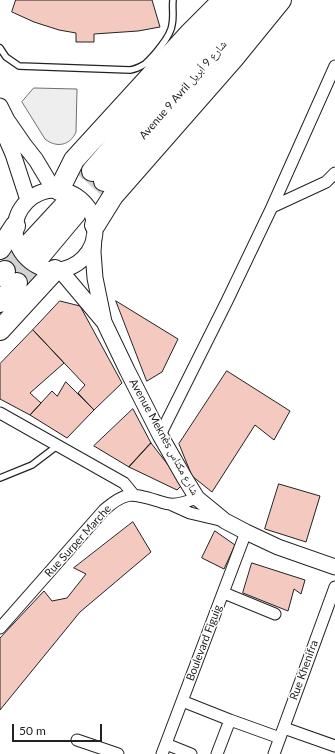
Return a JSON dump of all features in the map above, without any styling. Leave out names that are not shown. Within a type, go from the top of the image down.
[{"type":"highway","points":[[34,250],[64,199],[74,160],[190,33],[223,0]]},
{"type":"highway","name":"Avenue 9 Avril شارع 9 أبريل","points":[[241,0],[98,176],[261,0]]},
{"type":"highway","points":[[94,231],[113,196],[233,59],[281,0]]},
{"type":"highway","points":[[0,249],[15,226]]},
{"type":"highway","points":[[0,330],[57,270]]},
{"type":"highway","points":[[0,302],[7,277]]},
{"type":"main road","points":[[0,106],[7,120],[64,199]]},
{"type":"main road","points":[[0,124],[13,154],[28,200]]},
{"type":"main road","points":[[45,191],[64,199],[71,193],[84,202],[92,216],[94,231],[83,258],[72,266],[57,270],[45,269],[37,266],[24,255],[16,241],[15,226],[17,216],[21,208],[36,194],[45,191]]},
{"type":"main road","name":"Avenue Meknès شارع مكناس","points":[[94,231],[93,252],[95,278],[104,322],[160,435],[197,498],[225,521],[246,532],[278,547],[335,567]]},
{"type":"main road","name":"Avenue Meknès شارع مكناس","points":[[57,270],[104,322]]},
{"type":"street","points":[[160,435],[272,207],[335,66]]},
{"type":"street","points":[[272,207],[326,182],[335,173]]},
{"type":"street","points":[[0,413],[124,483],[132,494],[169,504],[190,513],[225,521]]},
{"type":"street","name":"Rue Surper Marche","points":[[0,628],[104,510],[116,499],[132,494]]},
{"type":"street","points":[[169,504],[177,504],[197,498]]},
{"type":"street","name":"Boulevard Figuig","points":[[164,749],[246,532]]},
{"type":"street","name":"Rue Khenifra","points":[[274,754],[335,587]]},
{"type":"street","points":[[224,592],[275,614]]},
{"type":"street","points":[[182,701],[230,720],[335,746]]},
{"type":"street","points":[[217,754],[230,720]]},
{"type":"street","points":[[77,740],[118,754]]},
{"type":"street","points":[[164,749],[191,754]]},
{"type":"lane","points":[[0,48],[6,57],[19,66],[130,70],[144,64],[169,34],[172,26],[173,0]]},
{"type":"lane","points":[[0,478],[32,465],[57,446]]},
{"type":"shaded area","points":[[34,88],[77,89],[76,132],[66,143],[54,144],[45,139],[22,102]]},
{"type":"building","points":[[16,0],[152,0],[160,27],[138,31],[94,34],[94,42],[76,42],[76,33],[59,30],[34,22],[12,12]]},
{"type":"building","points":[[60,301],[80,306],[122,383],[94,410],[78,393],[85,385],[33,330]]},
{"type":"building","points":[[116,301],[178,339],[162,372],[147,381]]},
{"type":"building","points":[[33,330],[64,363],[30,393],[41,403],[30,415],[0,399],[0,364]]},
{"type":"building","points":[[227,371],[290,411],[274,440],[255,425],[212,492],[192,476],[179,444]]},
{"type":"building","points":[[66,382],[94,410],[67,438],[30,415],[52,391],[57,396]]},
{"type":"building","points":[[133,409],[151,443],[129,467],[94,446]]},
{"type":"building","points":[[151,443],[183,484],[177,490],[129,467]]},
{"type":"building","points":[[279,484],[320,496],[306,542],[265,529]]},
{"type":"building","points":[[133,522],[151,552],[80,612],[0,710],[0,638],[44,591],[52,601],[67,598],[86,574],[74,568]]},
{"type":"building","points":[[215,531],[235,545],[224,569],[202,558]]},
{"type":"building","points":[[252,563],[305,580],[301,594],[294,589],[288,611],[243,593]]},
{"type":"tunnel","points":[[66,204],[92,171]]},
{"type":"tunnel","points":[[76,213],[104,181]]},
{"type":"tunnel","points":[[5,271],[29,244]]},
{"type":"tunnel","points":[[17,283],[40,256]]}]
